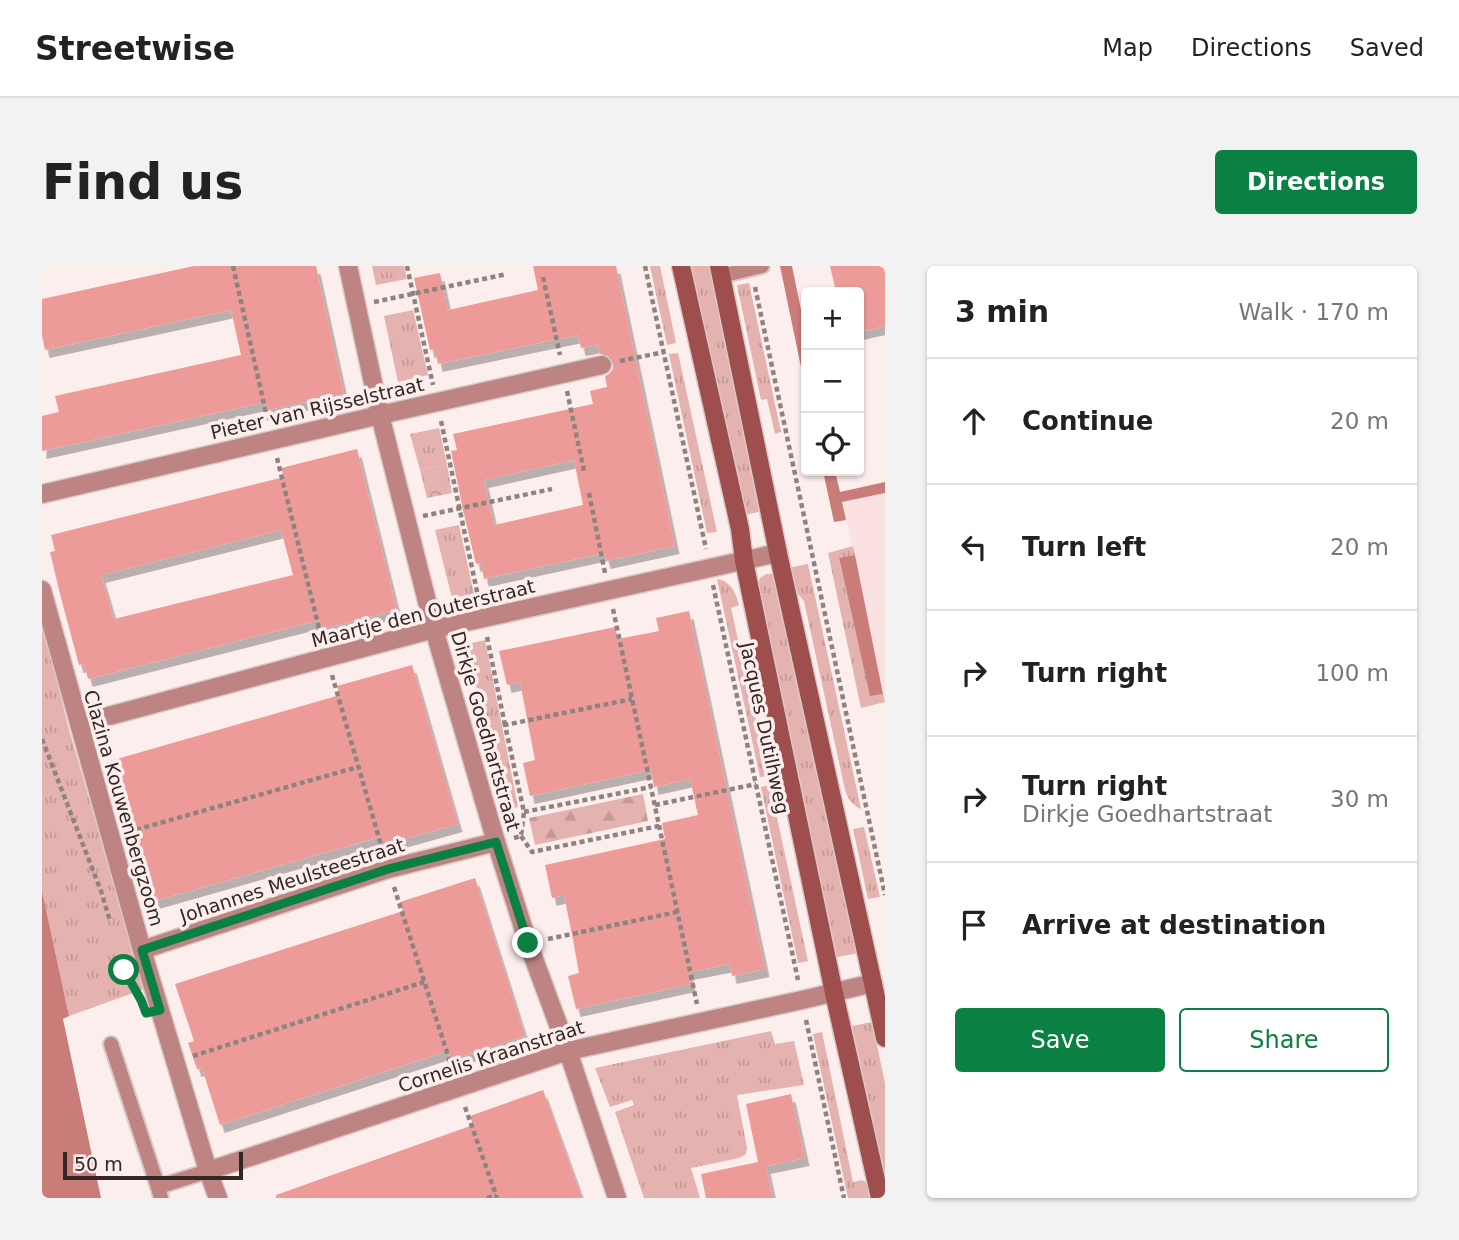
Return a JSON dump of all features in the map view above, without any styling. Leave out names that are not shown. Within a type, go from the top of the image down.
[{"type":"main road","name":"Jacques Dutilhweg","points":[[681,266],[740,529],[744,561],[834,992],[880,1198]]},
{"type":"main road","points":[[720,271],[778,553],[885,1038]]},
{"type":"street","name":"Dirkje Goedhartstraat","points":[[348,266],[380,415],[435,629],[496,842],[528,943],[568,1051],[617,1198]]},
{"type":"street","name":"Pieter van Rijsselstraat","points":[[42,494],[603,365]]},
{"type":"street","name":"Maartje den Outerstraat","points":[[79,724],[435,629],[778,553]]},
{"type":"street","name":"Clazina Kouwenbergzoom","points":[[42,590],[142,950],[218,1198]]},
{"type":"street","name":"Johannes Meulsteestraat","points":[[142,950],[388,869],[496,842]]},
{"type":"street","name":"Cornelis Kraanstraat","points":[[208,1171],[568,1051],[873,983]]},
{"type":"lane","points":[[720,271],[756,267]]},
{"type":"lane","points":[[111,1044],[160,1193],[208,1171]]},
{"type":"path","points":[[233,266],[272,440],[327,657],[388,869],[496,1196],[487,1198]]},
{"type":"path","points":[[407,266],[524,812],[522,836],[532,852],[659,826]]},
{"type":"path","name":"Jacques Dutilhweg","points":[[645,266],[844,1198]]},
{"type":"path","points":[[756,267],[885,895]]},
{"type":"path","points":[[357,306],[507,274]]},
{"type":"path","points":[[603,365],[664,352]]},
{"type":"path","points":[[407,520],[552,489]]},
{"type":"path","points":[[589,493],[700,1022]]},
{"type":"path","points":[[505,725],[632,699]]},
{"type":"path","points":[[42,739],[97,879],[113,930]]},
{"type":"path","points":[[111,837],[358,766]]},
{"type":"path","points":[[655,805],[756,784]]},
{"type":"path","points":[[524,812],[651,787]]},
{"type":"path","points":[[496,842],[522,836]]},
{"type":"path","points":[[528,943],[677,912]]},
{"type":"path","points":[[176,1062],[424,982]]},
{"type":"shaded area","points":[[780,266],[792,266],[801,310],[801,367]]},
{"type":"shaded area","points":[[824,476],[836,476],[840,492],[885,482],[885,493],[842,502],[846,520],[834,522]]},
{"type":"shaded area","points":[[885,493],[885,702],[842,503]]},
{"type":"shaded area","points":[[855,555],[883,694],[870,696],[839,558]]},
{"type":"shaded area","points":[[42,891],[69,1016],[63,1019],[101,1198],[42,1198]]},
{"type":"green space","points":[[372,266],[404,266],[407,279],[376,285]]},
{"type":"green space","points":[[650,266],[660,266],[676,343],[667,345]]},
{"type":"green space","points":[[691,266],[712,266],[763,511],[744,515]]},
{"type":"green space","points":[[749,283],[781,432],[775,434],[767,399],[761,400],[737,285]]},
{"type":"green space","points":[[413,310],[428,375],[398,382],[384,316]]},
{"type":"green space","points":[[678,353],[717,532],[707,533],[669,354]]},
{"type":"green space","points":[[439,428],[447,464],[420,470],[410,434]]},
{"type":"green space","points":[[447,464],[452,493],[427,498],[420,470]]},
{"type":"green space","points":[[459,525],[474,594],[452,598],[435,530]]},
{"type":"green space","points":[[853,546],[855,555],[839,559],[870,695],[883,694],[885,702],[861,708],[828,553]]},
{"type":"green space","points":[[808,564],[861,809],[855,806],[845,790],[804,601],[791,586],[788,568]]},
{"type":"green space","points":[[766,574],[774,574],[859,953],[837,957],[758,584],[760,578]]},
{"type":"green space","points":[[717,579],[732,588],[739,605],[731,608],[768,776],[760,777]]},
{"type":"green space","points":[[42,620],[68,726],[144,989],[69,1016],[42,891]]},
{"type":"green space","points":[[485,640],[518,807],[512,809],[464,645]]},
{"type":"green space","points":[[770,785],[808,961],[798,963],[761,787]]},
{"type":"green space","points":[[643,794],[648,821],[535,845],[529,818]]},
{"type":"green space","points":[[864,827],[880,897],[868,899],[853,829]]},
{"type":"green space","points":[[872,1022],[885,1083],[885,1181],[852,1026]]},
{"type":"green space","points":[[771,1031],[775,1044],[794,1041],[804,1085],[737,1095],[746,1154],[739,1158],[691,1168],[700,1198],[644,1198],[615,1112],[634,1105],[632,1100],[610,1107],[595,1068]]},
{"type":"green space","points":[[822,1032],[853,1182],[862,1180],[870,1185],[872,1198],[848,1198],[813,1034]]},
{"type":"building","points":[[194,266],[316,266],[344,394],[268,410],[266,402],[42,451],[42,416],[59,412],[55,396],[241,355],[231,310],[45,350],[42,336],[42,299]]},
{"type":"building","points":[[533,266],[616,266],[675,546],[606,561],[604,553],[484,579],[481,563],[476,564],[463,510],[451,451],[457,450],[453,434],[593,404],[590,391],[607,387],[605,376],[613,369],[613,362],[606,354],[600,354],[598,345],[581,348],[578,335],[438,364],[435,349],[430,350],[414,278],[440,273],[448,310],[538,290]],"holes":[[[574,460],[583,505],[494,525],[484,480]]]},
{"type":"building","points":[[830,266],[885,266],[885,326],[864,331],[864,287],[835,287]]},
{"type":"building","points":[[357,449],[397,610],[322,629],[320,620],[88,679],[84,664],[79,665],[60,594],[50,552],[55,551],[51,535],[284,477],[281,468]],"holes":[[[281,530],[293,575],[114,619],[101,575]]]},
{"type":"building","points":[[689,611],[765,969],[732,976],[730,964],[689,972],[691,984],[576,1009],[568,976],[579,973],[564,895],[552,898],[545,865],[665,839],[662,823],[698,815],[690,779],[654,787],[651,770],[530,796],[523,763],[535,760],[520,682],[507,685],[499,651],[615,627],[618,639],[659,631],[656,618]]},
{"type":"building","points":[[412,665],[458,824],[383,845],[380,837],[151,902],[134,845],[128,846],[109,777],[114,775],[110,761],[340,695],[337,686]]},
{"type":"building","points":[[475,878],[525,1036],[451,1060],[448,1051],[220,1125],[202,1068],[197,1069],[188,1043],[194,1041],[175,984],[403,911],[400,902]]},
{"type":"building","points":[[543,1090],[582,1198],[276,1198],[276,1195],[473,1125],[470,1116]]},
{"type":"building","points":[[791,1094],[805,1158],[766,1166],[773,1198],[706,1198],[701,1174],[758,1162],[746,1104]]},
{"type":"route","points":[[124,970],[146,1013],[160,1010],[142,950],[388,869],[496,842],[528,943]]}]
